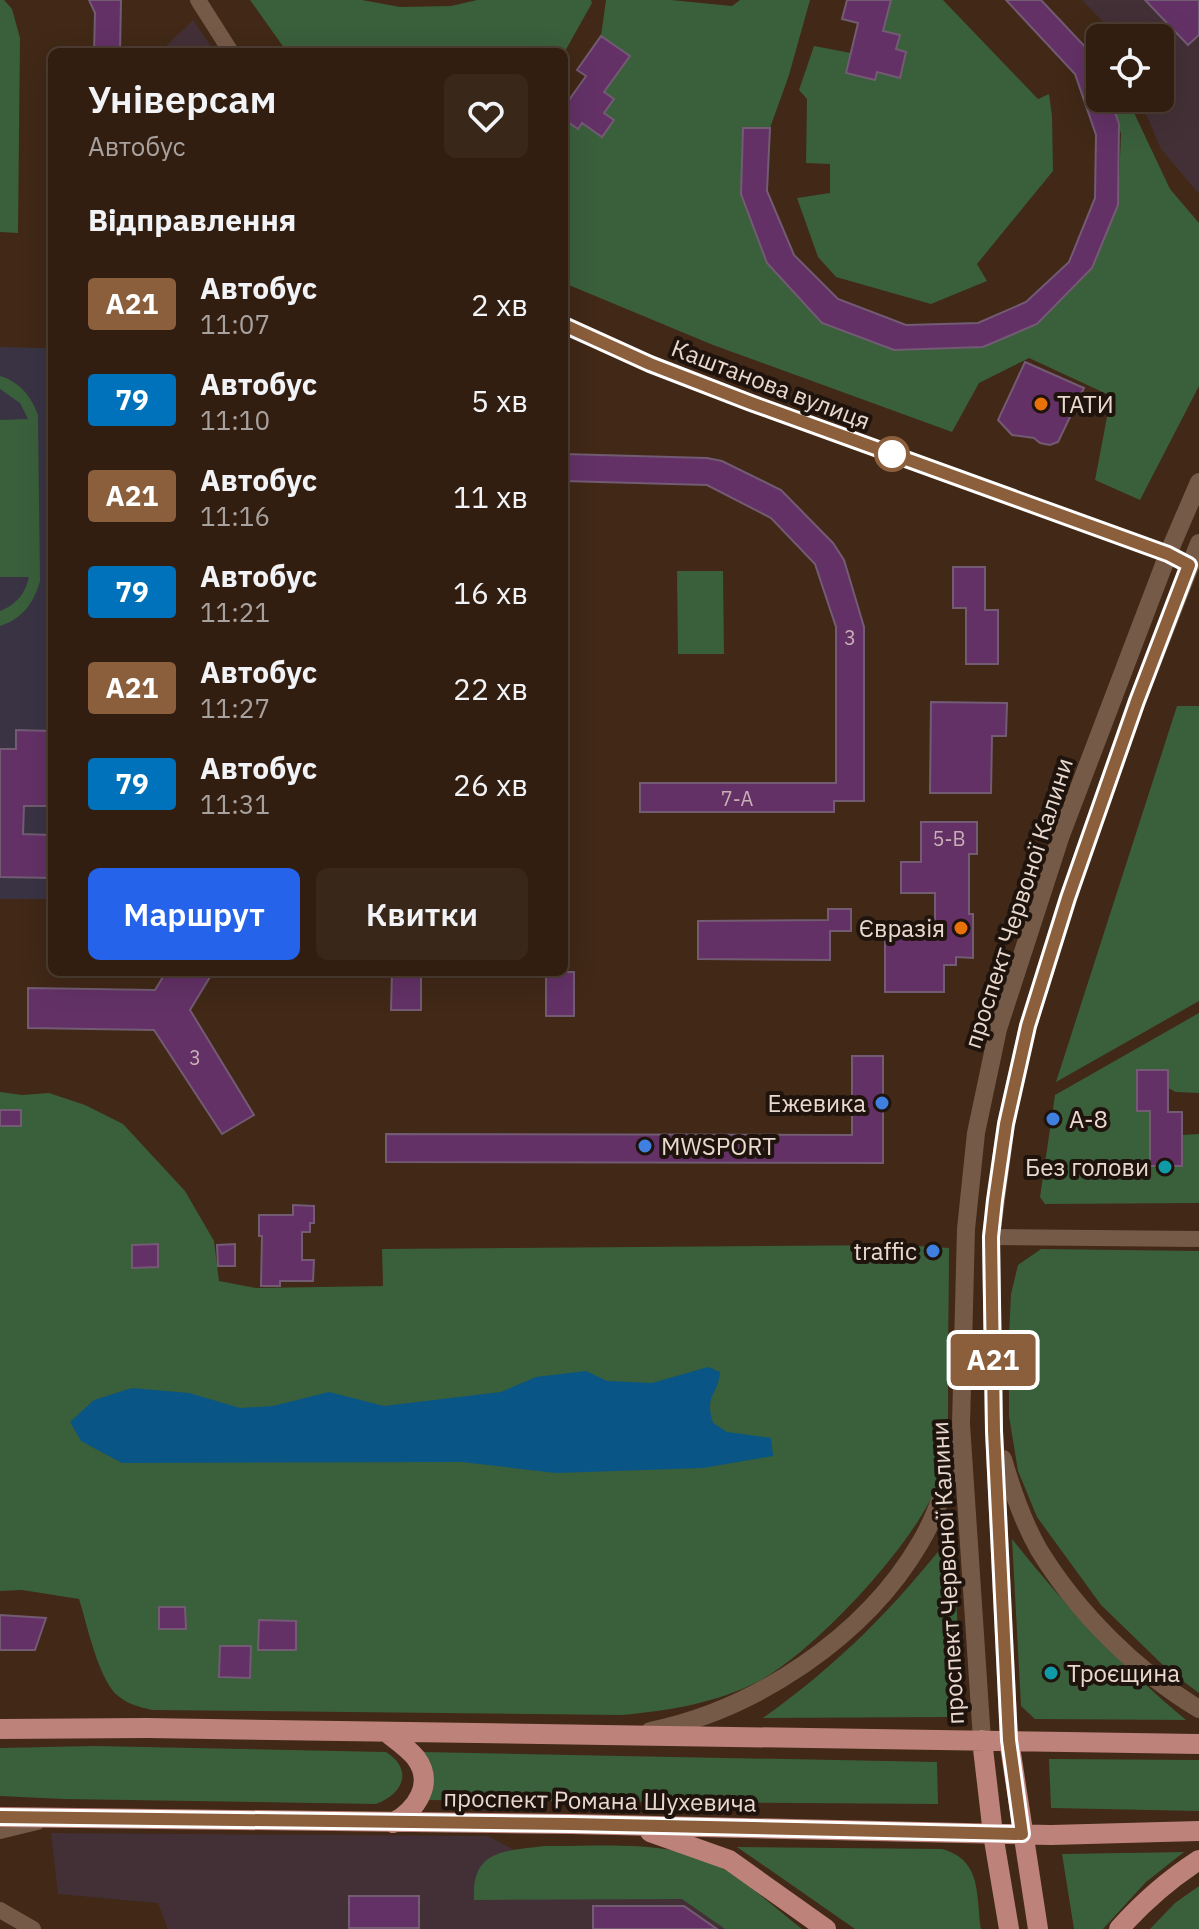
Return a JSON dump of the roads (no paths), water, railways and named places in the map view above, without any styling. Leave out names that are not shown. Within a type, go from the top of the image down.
[{"type":"main road","name":"проспект Червоної Калини","points":[[982,1740],[961,1424],[969,1198],[976,1133],[998,1029],[1061,835],[1168,554],[1199,482]]},
{"type":"main road","name":"проспект Червоної Калини","points":[[1009,1740],[994,1431],[991,1237],[1006,1124],[1028,1026],[1068,898],[1137,701],[1199,543]]},
{"type":"main road","points":[[623,1736],[681,1724],[753,1695],[803,1664],[846,1631],[897,1575],[920,1544],[949,1479],[961,1424]]},
{"type":"main road","points":[[994,1431],[1025,1521],[1051,1567],[1118,1645],[1152,1675],[1199,1709]]},
{"type":"main road","points":[[0,1729],[147,1728],[1199,1744]]},
{"type":"main road","points":[[386,1732],[418,1760],[424,1784],[415,1806],[393,1823]]},
{"type":"main road","points":[[982,1740],[993,1834],[1009,1929]]},
{"type":"main road","points":[[1009,1740],[1038,1929]]},
{"type":"main road","name":"проспект Романа Шухевича","points":[[0,1817],[628,1825],[993,1834],[1199,1831]]},
{"type":"main road","points":[[628,1825],[729,1860],[826,1929]]},
{"type":"main road","points":[[1119,1929],[1171,1877],[1199,1860]]},
{"type":"street","points":[[198,0],[228,48]]},
{"type":"street","name":"Каштанова вулиця","points":[[568,327],[650,364],[751,403],[1168,554],[1189,565]]},
{"type":"street","points":[[991,1237],[1199,1239]]},
{"type":"street","points":[[0,1831],[51,1818]]},
{"type":"street","points":[[0,1910],[33,1929]]},
{"type":"water","points":[[708,1367],[720,1372],[710,1406],[713,1423],[727,1432],[771,1438],[773,1456],[703,1468],[556,1473],[462,1462],[122,1463],[81,1441],[70,1422],[94,1400],[132,1388],[189,1393],[240,1408],[273,1406],[329,1392],[384,1406],[501,1392],[536,1377],[586,1371],[607,1381],[652,1383]]},
{"type":"place","name":"ТАТИ","points":[[1041,404]]},
{"type":"place","name":"Євразія","points":[[961,928]]},
{"type":"place","name":"Ежевика","points":[[882,1103]]},
{"type":"place","name":"А-8","points":[[1053,1119]]},
{"type":"place","name":"MWSPORT","points":[[645,1146]]},
{"type":"place","name":"Без голови","points":[[1165,1167]]},
{"type":"place","name":"traffic","points":[[933,1251]]},
{"type":"place","name":"Троєщина","points":[[1051,1673]]}]
